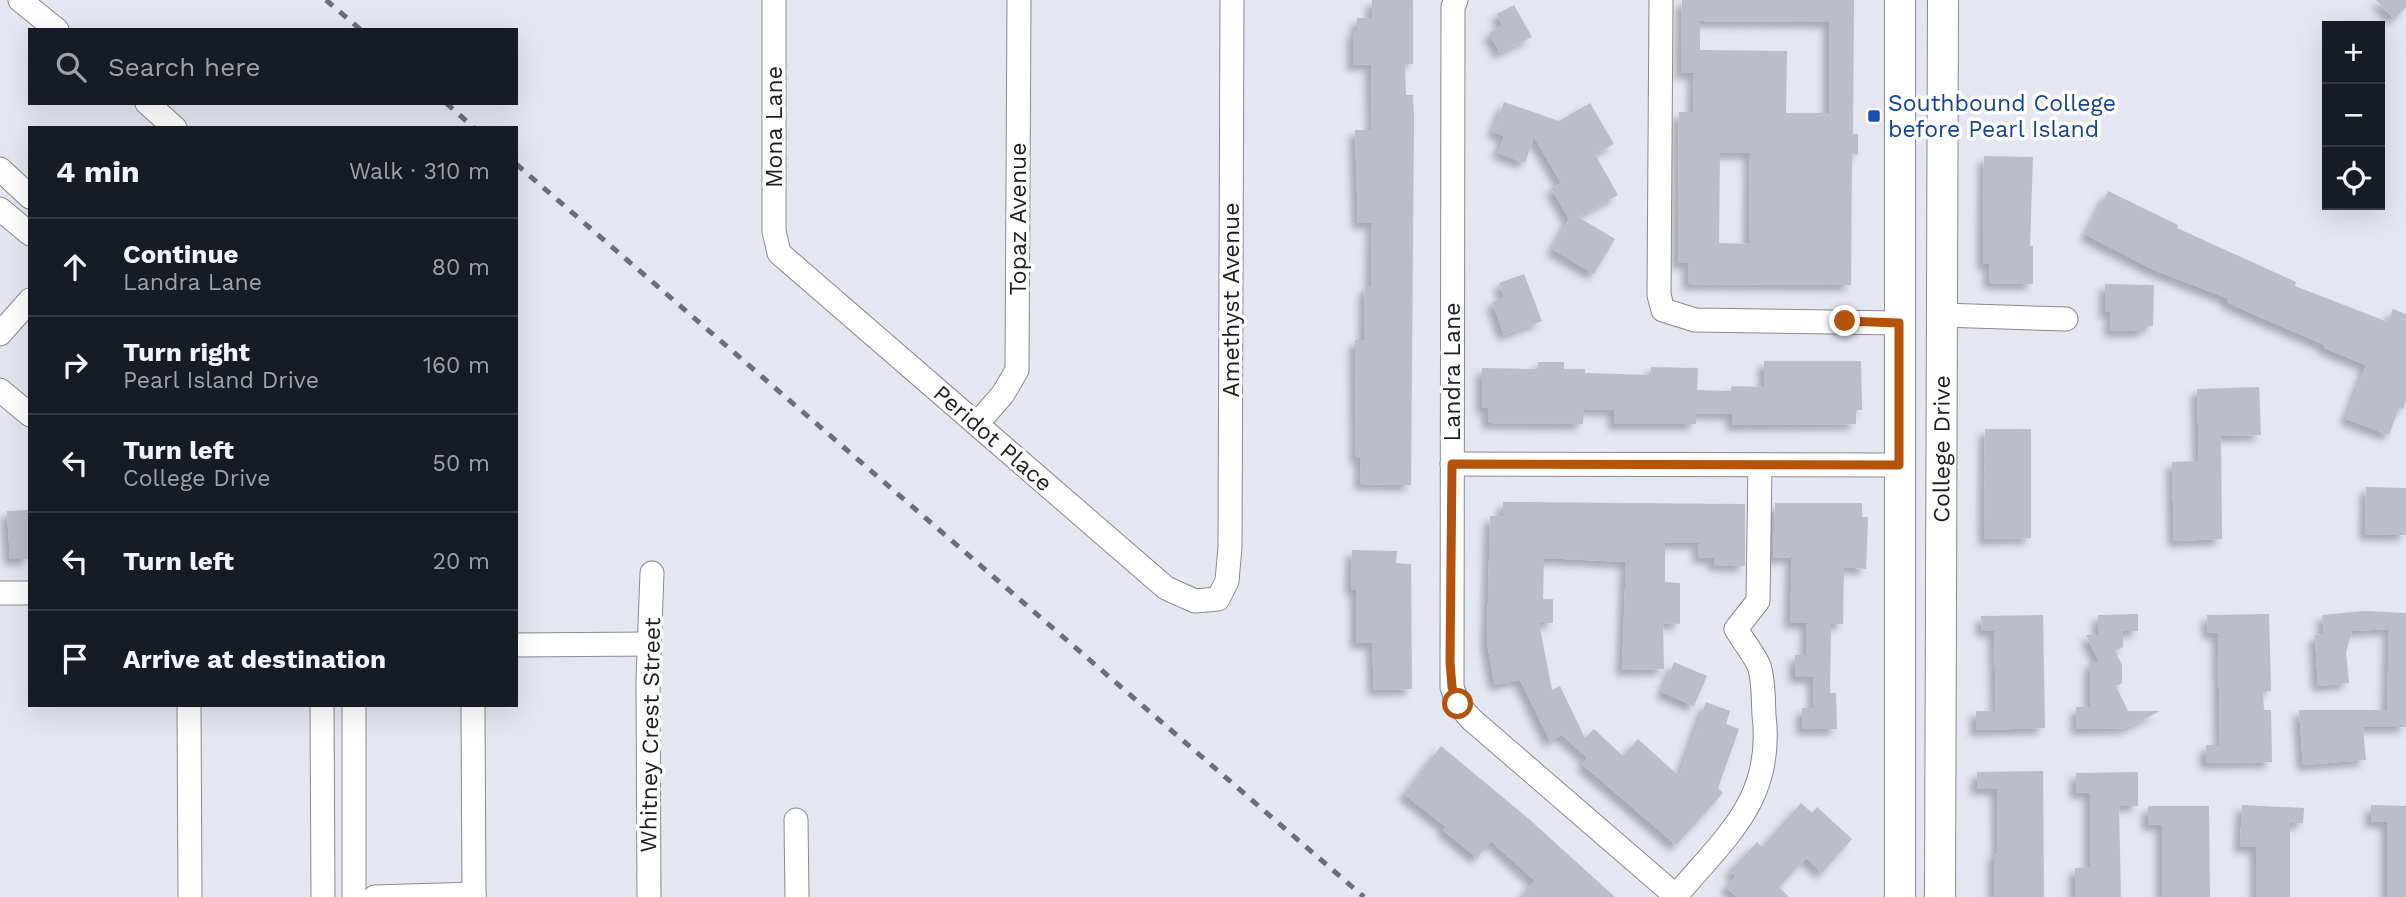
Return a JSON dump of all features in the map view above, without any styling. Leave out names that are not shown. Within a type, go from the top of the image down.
[{"type":"main road","name":"College Drive","points":[[1900,0],[1900,897]]},
{"type":"main road","name":"College Drive","points":[[1940,897],[1943,0]]},
{"type":"main road","points":[[1899,323],[1941,315]]},
{"type":"street","points":[[20,0],[55,28]]},
{"type":"street","name":"Mona Lane","points":[[774,0],[774,231],[779,253]]},
{"type":"street","name":"Topaz Avenue","points":[[977,425],[1013,380],[1017,370],[1020,0]]},
{"type":"street","name":"Amethyst Avenue","points":[[1218,599],[1227,581],[1230,547],[1232,0]]},
{"type":"street","name":"Landra Lane","points":[[1456,0],[1453,7],[1452,687],[1458,704],[1676,897]]},
{"type":"street","points":[[1661,0],[1659,295],[1663,310],[1695,320],[1899,323]]},
{"type":"street","points":[[149,105],[173,126]]},
{"type":"street","points":[[0,169],[28,195]]},
{"type":"street","points":[[0,209],[28,232]]},
{"type":"street","name":"Peridot Place","points":[[779,253],[1166,588],[1195,601],[1218,599]]},
{"type":"street","points":[[0,334],[28,302]]},
{"type":"street","points":[[1941,315],[2066,319]]},
{"type":"street","points":[[0,390],[28,413]]},
{"type":"street","points":[[1452,464],[1899,465]]},
{"type":"street","points":[[1676,897],[1745,813],[1758,788],[1765,764],[1767,742],[1759,667],[1736,629],[1758,601],[1760,465]]},
{"type":"street","name":"Whitney Crest Street","points":[[649,897],[652,573]]},
{"type":"street","points":[[0,593],[28,593]]},
{"type":"street","points":[[518,645],[650,644]]},
{"type":"street","points":[[189,707],[190,897]]},
{"type":"street","points":[[322,707],[323,897]]},
{"type":"street","points":[[354,707],[354,897]]},
{"type":"street","points":[[375,897],[474,895],[473,707]]},
{"type":"street","points":[[796,820],[797,897]]},
{"type":"building","points":[[1372,0],[1413,0],[1413,64],[1405,64],[1406,95],[1413,95],[1414,118],[1411,485],[1360,484],[1361,458],[1356,458],[1355,340],[1364,340],[1365,287],[1371,287],[1372,223],[1358,223],[1355,130],[1372,130],[1371,64],[1353,65],[1353,31],[1357,31],[1357,18],[1372,18]]},
{"type":"building","points":[[1682,0],[1854,0],[1853,134],[1858,134],[1858,155],[1852,154],[1851,285],[1688,284],[1689,263],[1678,263],[1679,112],[1693,112],[1694,73],[1681,73]],"holes":[[[1700,21],[1829,22],[1829,113],[1786,113],[1787,51],[1700,50]],[[1720,153],[1750,153],[1749,244],[1719,243]]]},
{"type":"building","points":[[2376,0],[2406,0],[2406,8],[2394,19]]},
{"type":"building","points":[[1514,5],[1532,37],[1500,53],[1489,33],[1502,25],[1497,14]]},
{"type":"building","points":[[1504,102],[1559,121],[1590,103],[1614,144],[1595,154],[1618,195],[1578,217],[1615,239],[1594,274],[1552,249],[1569,219],[1551,188],[1561,183],[1534,137],[1525,163],[1498,153],[1504,136],[1493,132]]},
{"type":"building","points":[[1984,156],[2033,157],[2030,246],[2033,246],[2033,284],[1989,283],[1990,264],[1983,264]]},
{"type":"building","points":[[2108,191],[2178,225],[2177,228],[2296,282],[2295,286],[2388,322],[2393,309],[2406,314],[2406,401],[2403,409],[2399,408],[2389,435],[2346,419],[2366,365],[2227,302],[2227,298],[2154,270],[2086,235]]},
{"type":"building","points":[[1524,274],[1542,321],[1504,335],[1492,302],[1504,297],[1499,283]]},
{"type":"building","points":[[2105,284],[2154,285],[2153,326],[2145,326],[2145,331],[2110,331],[2111,312],[2105,312]]},
{"type":"building","points":[[1764,361],[1861,361],[1862,410],[1856,410],[1856,424],[1732,425],[1732,414],[1696,413],[1696,424],[1614,424],[1614,410],[1584,409],[1583,424],[1488,423],[1488,408],[1482,408],[1482,368],[1538,369],[1538,362],[1564,362],[1564,369],[1585,369],[1585,373],[1650,375],[1651,367],[1698,368],[1697,390],[1731,391],[1731,386],[1764,387]]},
{"type":"building","points":[[2259,387],[2261,435],[2221,436],[2222,539],[2174,541],[2172,462],[2199,461],[2197,389]]},
{"type":"building","points":[[1985,429],[2031,429],[2031,538],[1984,539]]},
{"type":"building","points":[[2366,487],[2406,488],[2406,535],[2365,534]]},
{"type":"building","points":[[1503,502],[1745,504],[1745,566],[1714,565],[1714,558],[1698,557],[1699,543],[1665,543],[1665,582],[1680,583],[1680,624],[1663,623],[1664,669],[1622,670],[1626,562],[1544,558],[1543,599],[1553,599],[1553,623],[1539,623],[1552,690],[1560,686],[1585,738],[1594,729],[1623,756],[1638,739],[1679,776],[1706,702],[1730,711],[1726,724],[1739,729],[1718,788],[1723,793],[1676,845],[1582,764],[1587,758],[1562,735],[1550,741],[1520,680],[1495,685],[1487,644],[1490,516],[1503,516]]},
{"type":"building","points":[[1775,503],[1862,503],[1862,517],[1868,517],[1866,569],[1844,567],[1843,624],[1831,624],[1830,693],[1836,693],[1837,729],[1802,729],[1802,708],[1814,708],[1813,677],[1795,677],[1795,655],[1806,655],[1807,623],[1790,623],[1792,557],[1773,558]]},
{"type":"building","points":[[28,510],[28,559],[10,559],[7,511]]},
{"type":"building","points":[[1352,550],[1397,551],[1396,563],[1411,564],[1412,689],[1374,690],[1372,643],[1356,643],[1356,590],[1351,589]]},
{"type":"building","points":[[2364,611],[2406,613],[2406,727],[2363,727],[2366,760],[2303,765],[2299,710],[2387,710],[2389,629],[2352,631],[2346,652],[2349,683],[2318,686],[2315,635],[2324,634],[2322,615]]},
{"type":"building","points":[[2138,614],[2138,631],[2123,631],[2123,647],[2115,651],[2122,665],[2122,683],[2116,686],[2128,711],[2160,711],[2126,728],[2077,729],[2076,707],[2090,707],[2090,662],[2099,662],[2086,635],[2098,635],[2098,615]]},
{"type":"building","points":[[2269,614],[2271,691],[2263,692],[2264,710],[2271,710],[2272,762],[2206,763],[2206,745],[2220,745],[2218,633],[2208,633],[2207,615]]},
{"type":"building","points":[[2043,615],[2045,728],[1976,730],[1976,711],[1996,711],[1994,631],[1982,631],[1981,616]]},
{"type":"building","points":[[1674,662],[1707,676],[1694,706],[1662,692]]},
{"type":"building","points":[[1441,746],[1529,819],[1615,897],[1521,897],[1535,881],[1491,841],[1477,858],[1443,830],[1446,827],[1404,794]]},
{"type":"building","points":[[2043,771],[2044,897],[1994,897],[1994,853],[1998,853],[1997,789],[1977,789],[1977,772]]},
{"type":"building","points":[[2138,772],[2138,806],[2119,806],[2121,897],[2075,897],[2075,868],[2090,867],[2090,793],[2076,793],[2076,773]]},
{"type":"building","points":[[1801,803],[1812,813],[1817,807],[1852,839],[1822,873],[1806,858],[1779,887],[1789,897],[1737,897],[1726,887],[1736,876],[1730,871],[1757,842],[1762,847]]},
{"type":"building","points":[[2242,805],[2304,808],[2303,823],[2290,823],[2290,897],[2256,897],[2256,847],[2240,847]]},
{"type":"building","points":[[2371,805],[2406,806],[2406,897],[2387,897],[2387,822],[2371,822]]},
{"type":"building","points":[[2148,806],[2209,806],[2210,897],[2162,897],[2162,825],[2148,825]]},
{"type":"railway","points":[[326,0],[359,28]]},
{"type":"railway","points":[[448,105],[472,126]]},
{"type":"railway","points":[[518,166],[1364,897]]},
{"type":"place","name":"Southbound College before Pearl Island","points":[[1874,116]]},
{"type":"route","points":[[1458,704],[1452,687],[1450,662],[1452,464],[1899,465],[1899,323],[1845,321]]}]
